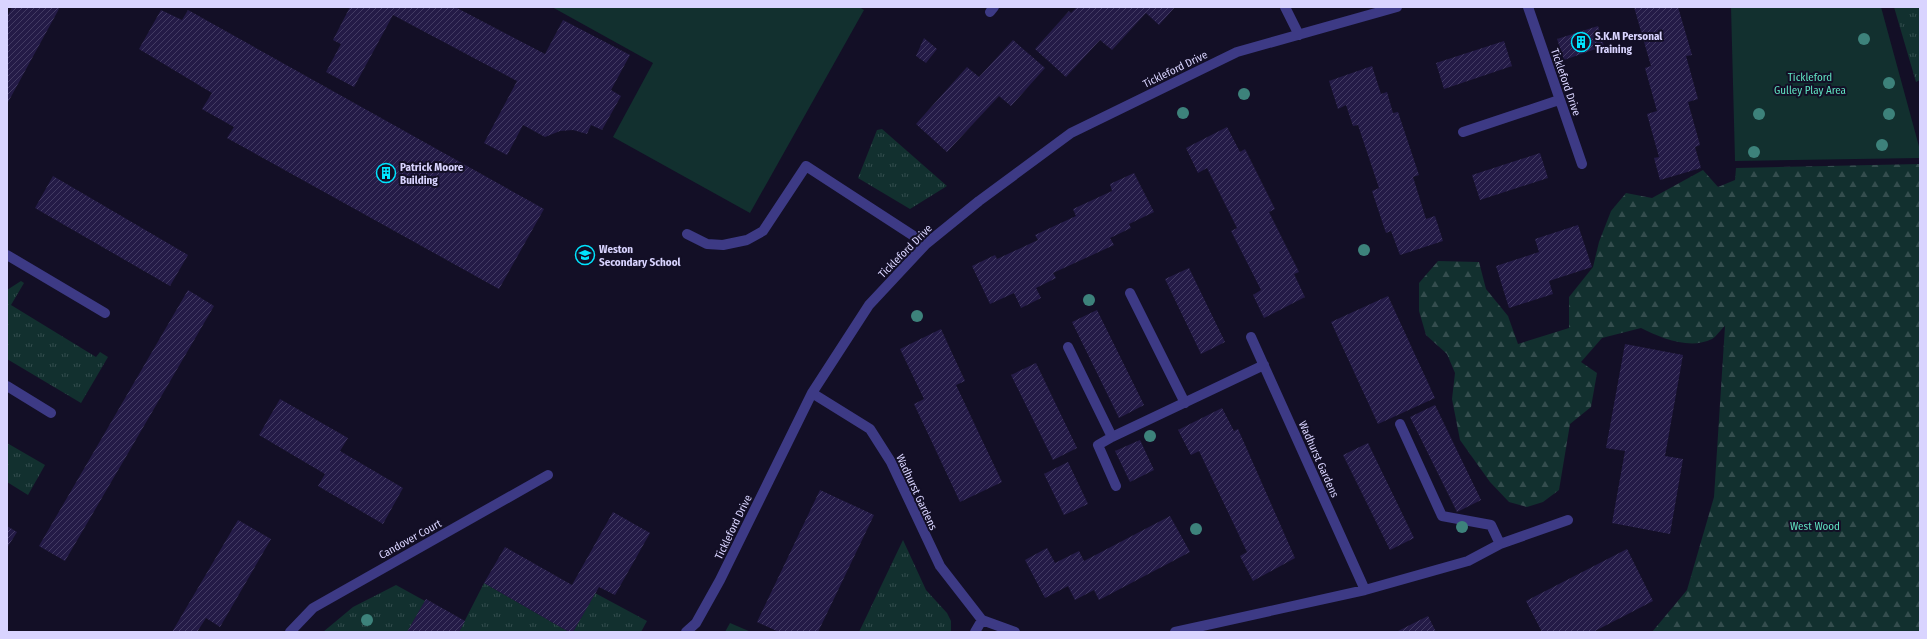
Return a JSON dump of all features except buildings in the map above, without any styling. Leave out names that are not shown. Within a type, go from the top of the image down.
[{"type":"street","points":[[1285,7],[1299,35]]},
{"type":"street","name":"Tickleford Drive","points":[[686,632],[696,623],[720,580],[812,392],[869,305],[926,244],[979,200],[1071,133],[1237,52],[1397,7]]},
{"type":"street","name":"Tickleford Drive","points":[[1528,7],[1582,164]]},
{"type":"street","points":[[1463,132],[1559,100]]},
{"type":"street","points":[[687,234],[707,244],[723,245],[746,240],[758,234],[763,230],[806,166],[926,244]]},
{"type":"street","points":[[7,255],[105,313]]},
{"type":"street","points":[[1130,293],[1185,402]]},
{"type":"street","name":"Wadhurst Gardens","points":[[1251,337],[1365,590]]},
{"type":"street","points":[[1068,347],[1112,437]]},
{"type":"street","points":[[1116,486],[1098,445],[1264,365]]},
{"type":"street","points":[[7,386],[51,412]]},
{"type":"street","name":"Wadhurst Gardens","points":[[812,392],[870,429],[891,462],[940,566],[982,620]]},
{"type":"street","points":[[1400,424],[1442,516],[1491,525],[1500,544]]},
{"type":"street","name":"Candover Court","points":[[290,632],[313,608],[548,475]]},
{"type":"street","points":[[1175,632],[1365,590],[1468,561],[1500,544],[1568,520]]},
{"type":"street","points":[[975,632],[982,620],[1015,632]]},
{"type":"green space","points":[[552,7],[859,7],[864,10],[750,213],[613,137],[653,63]]},
{"type":"green space","name":"Tickleford Gulley Play Area","points":[[1731,7],[1881,7],[1920,150],[1920,158],[1735,161]]},
{"type":"green space","points":[[1894,7],[1920,7],[1920,80],[1916,82]]},
{"type":"green space","points":[[882,129],[947,186],[910,209],[858,178],[877,130]]},
{"type":"green space","name":"West Wood","points":[[1920,164],[1920,632],[1652,632],[1687,590],[1714,497],[1725,326],[1712,339],[1694,343],[1685,343],[1666,339],[1641,328],[1602,338],[1581,362],[1597,373],[1591,407],[1570,424],[1559,490],[1543,502],[1527,507],[1509,502],[1490,482],[1460,440],[1452,399],[1455,373],[1447,354],[1426,335],[1419,311],[1419,283],[1438,261],[1479,262],[1486,289],[1508,316],[1518,344],[1569,328],[1569,297],[1593,267],[1599,242],[1611,211],[1626,193],[1652,198],[1703,170],[1718,187],[1735,180],[1736,168]]},
{"type":"green space","points":[[21,281],[24,283],[11,305],[96,357],[100,352],[108,357],[81,403],[7,359],[7,290]]},
{"type":"green space","points":[[7,443],[45,465],[28,495],[7,482]]},
{"type":"green space","points":[[903,540],[926,590],[947,613],[951,621],[951,632],[859,632]]},
{"type":"green space","points":[[484,583],[569,632],[459,632]]},
{"type":"green space","points":[[396,585],[425,601],[407,632],[323,632],[353,607]]},
{"type":"green space","points":[[595,593],[647,621],[641,632],[573,632]]},
{"type":"green space","points":[[730,623],[751,632],[725,632]]},
{"type":"place","name":"S.K.M Personal Training","points":[[1581,42]]},
{"type":"place","name":"Patrick Moore Building","points":[[386,173]]},
{"type":"place","name":"Weston Secondary School","points":[[585,255]]}]
